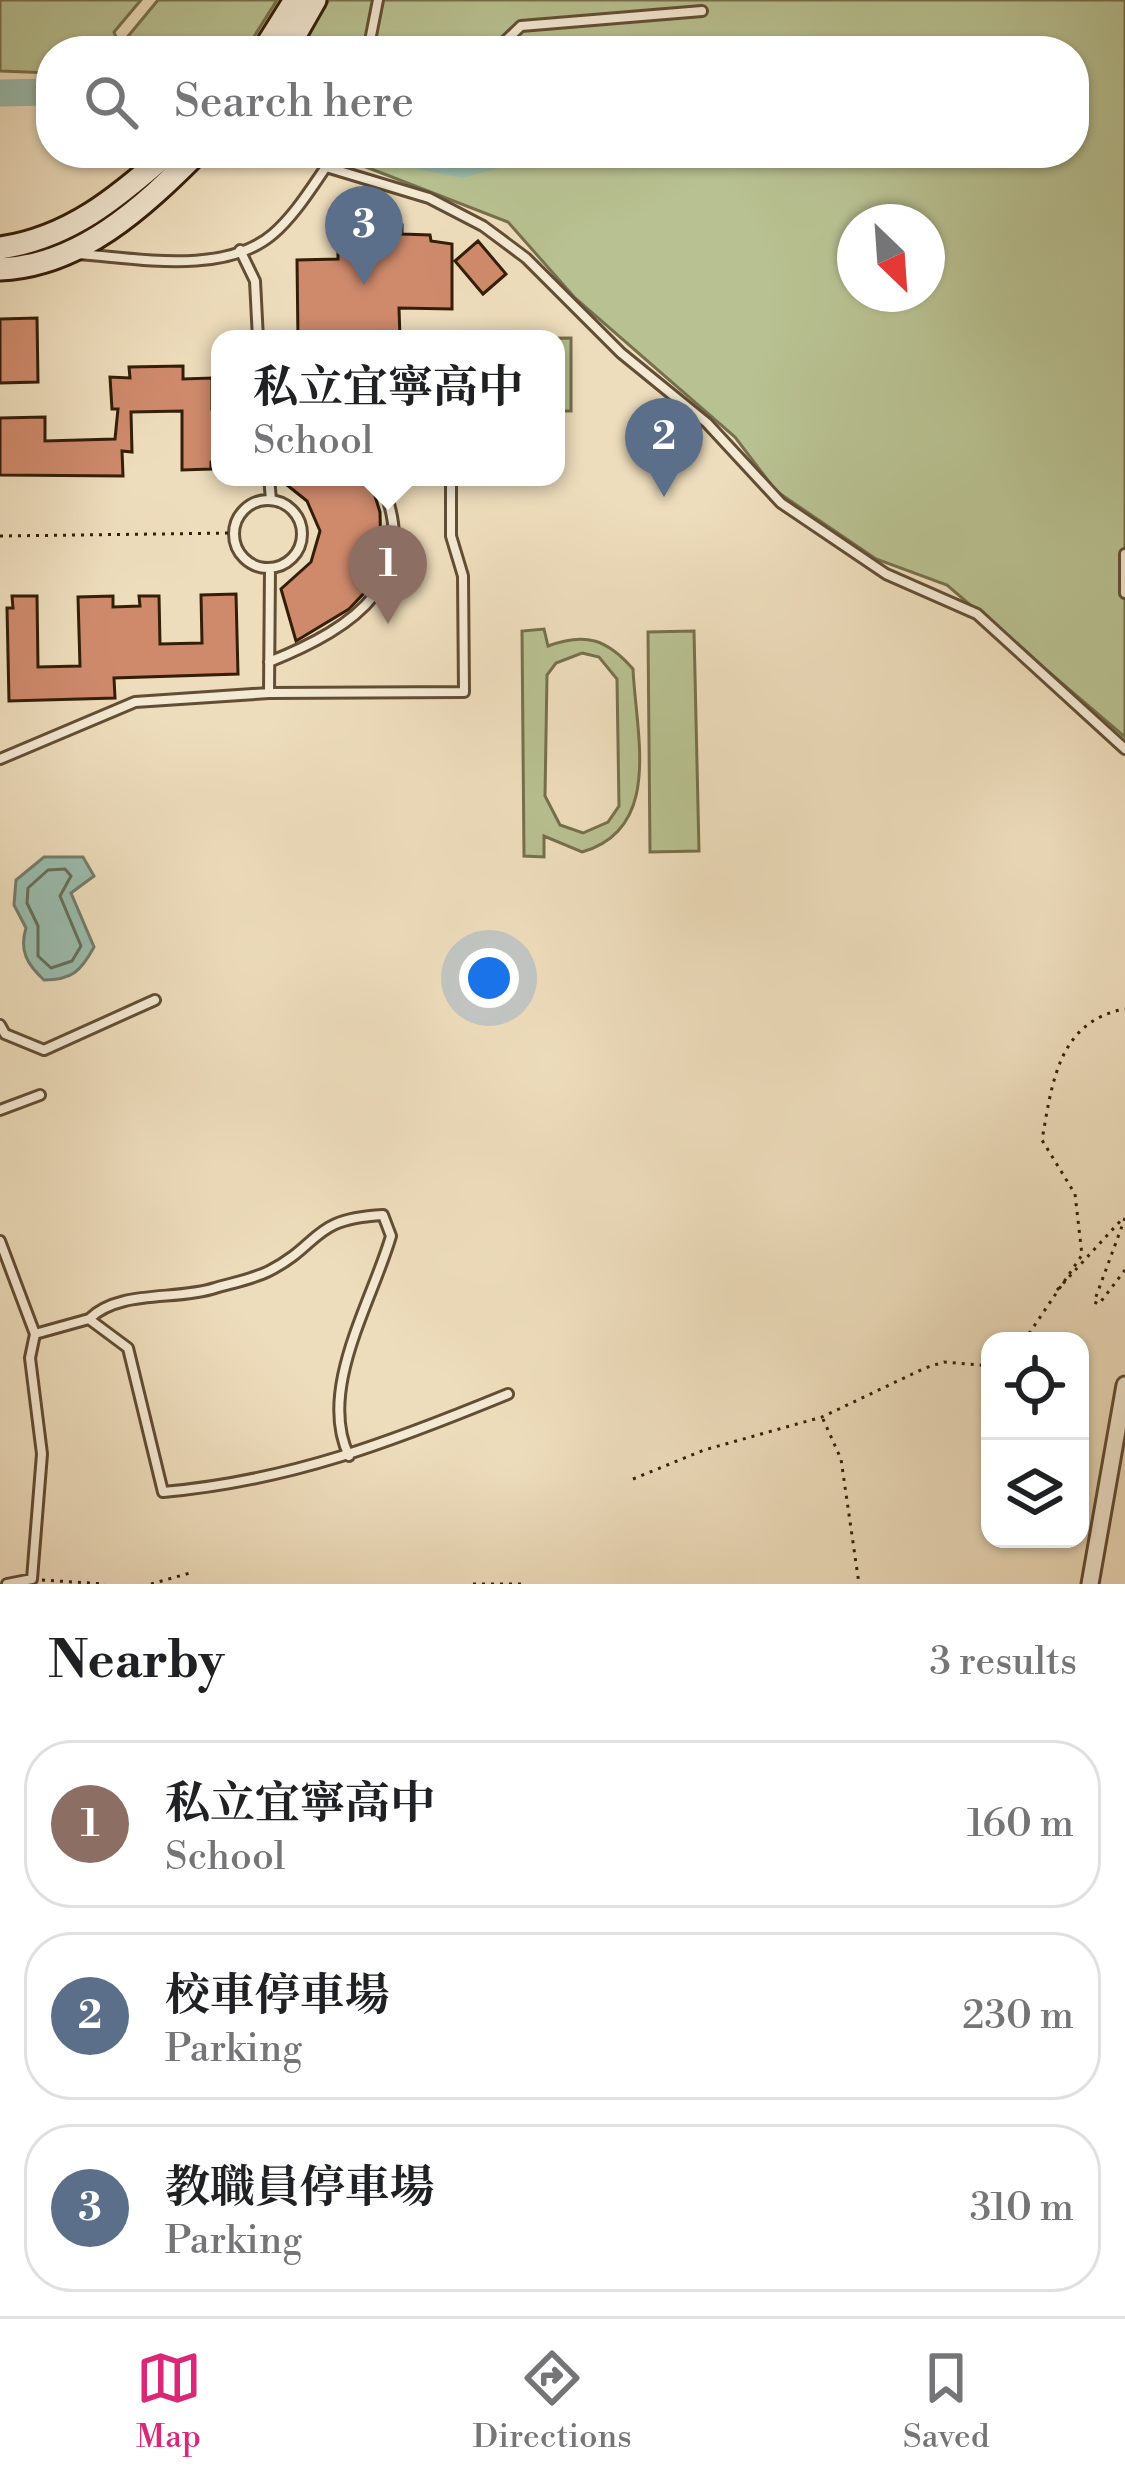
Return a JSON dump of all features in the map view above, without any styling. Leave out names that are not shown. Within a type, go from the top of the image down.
[{"type":"street","points":[[272,36],[295,0]]},
{"type":"street","points":[[295,36],[315,0]]},
{"type":"street","points":[[0,248],[39,242],[65,230],[115,199],[151,168]]},
{"type":"street","points":[[0,269],[71,254],[129,215],[181,168]]},
{"type":"street","points":[[1090,1584],[1125,1385]]},
{"type":"lane","points":[[371,36],[379,0]]},
{"type":"lane","points":[[510,36],[521,26],[702,10]]},
{"type":"lane","points":[[71,254],[177,260],[240,250],[271,237],[325,168]]},
{"type":"lane","points":[[329,168],[429,198],[483,226],[526,257],[621,353],[707,423],[781,503],[886,574],[977,614],[1125,749]]},
{"type":"lane","points":[[240,250],[255,281],[258,330]]},
{"type":"lane","points":[[270,486],[271,500]]},
{"type":"lane","points":[[269,662],[313,644],[357,617],[385,583],[395,548],[390,500],[383,486]]},
{"type":"lane","points":[[0,759],[135,702],[269,693],[464,692],[463,576],[451,536],[451,486]]},
{"type":"lane","points":[[271,500],[290,508],[302,535],[296,554],[270,568],[244,559],[233,533],[245,508],[271,500]]},
{"type":"lane","points":[[1125,554],[1125,593]]},
{"type":"lane","points":[[269,693],[270,568]]},
{"type":"lane","points":[[0,1025],[5,1034],[44,1050],[155,1000]]},
{"type":"lane","points":[[0,1110],[40,1095]]},
{"type":"lane","points":[[35,1334],[136,1300],[196,1294],[269,1271],[339,1217],[383,1214],[391,1236],[338,1400],[339,1435],[349,1456]]},
{"type":"lane","points":[[0,1241],[35,1334],[30,1358],[42,1454],[32,1579],[7,1584]]},
{"type":"lane","points":[[89,1319],[128,1348],[163,1492],[243,1485],[349,1456],[508,1394]]},
{"type":"path","points":[[0,536],[233,533]]},
{"type":"path","points":[[1029,1332],[1082,1255],[1084,1237],[1075,1194],[1042,1140],[1064,1046],[1084,1025],[1125,1010]]},
{"type":"path","points":[[1048,1300],[1125,1217]]},
{"type":"path","points":[[1125,1217],[1094,1301],[1099,1304],[1125,1270]]},
{"type":"path","points":[[633,1479],[704,1450],[822,1417],[944,1362],[981,1365]]},
{"type":"path","points":[[822,1417],[841,1459],[859,1584]]},
{"type":"path","points":[[151,1584],[190,1573]]},
{"type":"path","points":[[32,1579],[105,1584]]},
{"type":"path","points":[[472,1584],[526,1584]]},
{"type":"green space","points":[[0,0],[141,0],[115,36],[36,36],[36,72],[0,71]]},
{"type":"green space","points":[[158,0],[277,0],[254,36],[128,36]]},
{"type":"green space","points":[[329,0],[1125,0],[1125,737],[947,585],[876,559],[776,491],[735,437],[575,298],[508,222],[369,168],[1089,168],[1089,36],[306,36]]},
{"type":"green space","points":[[565,338],[571,338],[571,411],[565,411]]},
{"type":"green space","points":[[544,629],[548,646],[573,639],[595,641],[633,669],[640,750],[635,801],[625,823],[608,840],[582,852],[544,836],[544,857],[524,856],[522,631]],"holes":[[[582,653],[599,657],[617,679],[619,806],[608,822],[583,833],[560,825],[545,796],[547,675],[556,663]]]},
{"type":"green space","points":[[694,631],[699,851],[650,852],[648,632]]},
{"type":"water","points":[[44,857],[83,857],[94,876],[71,893],[94,947],[75,972],[44,980],[26,957],[26,928],[14,905],[16,880]]},
{"type":"building","points":[[402,225],[402,234],[430,235],[431,241],[452,244],[452,309],[399,308],[400,330],[298,330],[297,260],[338,259],[338,227]]},
{"type":"building","points":[[478,241],[506,274],[483,294],[455,261]]},
{"type":"building","points":[[37,318],[38,382],[0,383],[0,319]]},
{"type":"building","points":[[183,366],[183,379],[211,378],[211,469],[182,470],[182,411],[131,412],[132,452],[122,451],[123,476],[0,475],[0,418],[45,417],[45,441],[115,439],[118,409],[112,409],[110,377],[130,378],[129,367]]},
{"type":"building","points":[[288,486],[372,486],[380,512],[381,556],[367,590],[349,609],[296,641],[281,589],[311,562],[320,531],[307,501]]},
{"type":"building","points":[[236,594],[238,674],[114,678],[115,698],[9,701],[7,608],[13,608],[12,596],[37,596],[38,667],[80,666],[78,597],[113,596],[113,607],[140,606],[139,596],[159,596],[160,644],[202,643],[201,595]]},
{"type":"waterway","points":[[0,93],[36,92]]},
{"type":"place","name":"教職員停車場","points":[[364,285]]},
{"type":"place","name":"校車停車場","points":[[664,497]]},
{"type":"place","name":"私立宜寧高中","points":[[388,624]]}]
